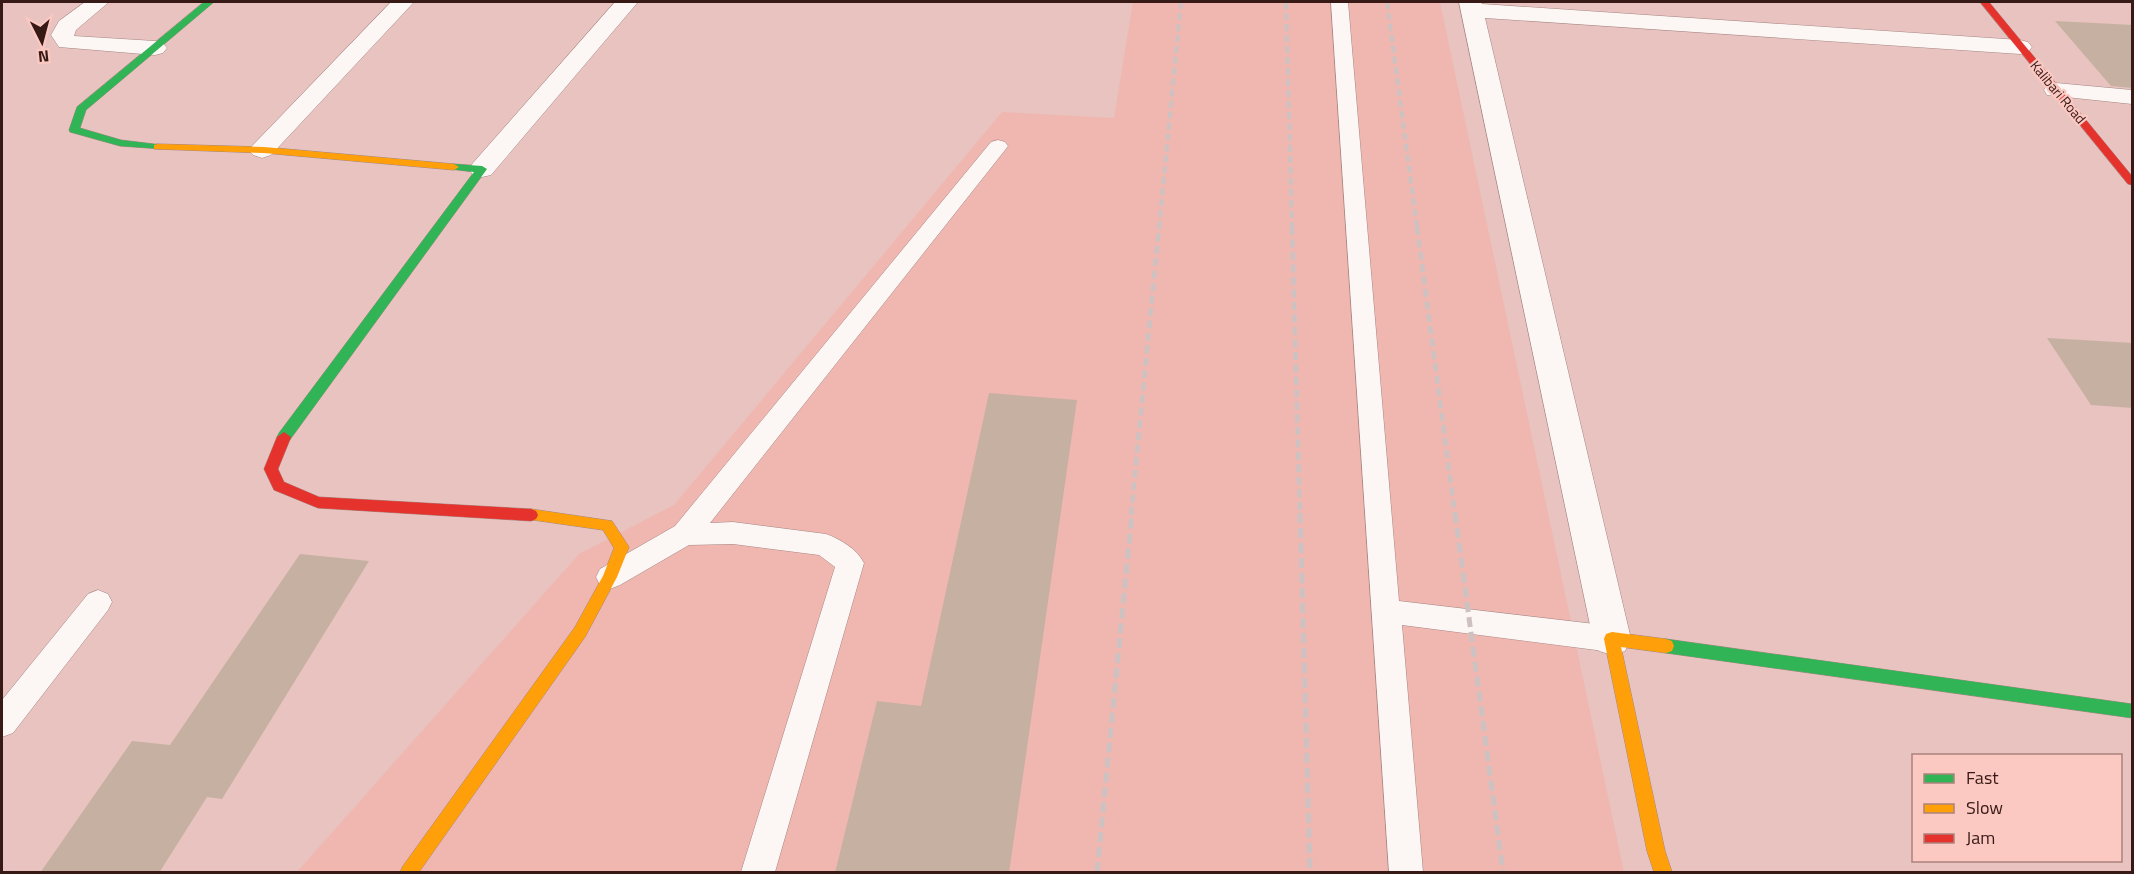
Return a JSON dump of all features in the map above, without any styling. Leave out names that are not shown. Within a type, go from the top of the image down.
[{"type":"street","points":[[98,2],[67,26],[62,35],[68,42],[155,48]]},
{"type":"street","points":[[209,2],[81,109],[74,130],[98,140],[150,145],[262,150],[482,169]]},
{"type":"street","points":[[262,150],[403,2]]},
{"type":"street","points":[[409,873],[580,632],[610,577],[622,547],[607,525],[553,516],[318,502],[279,486],[271,468],[285,434],[482,169],[627,2]]},
{"type":"street","name":"Kalibari Road","points":[[1985,2],[2133,182]]},
{"type":"street","points":[[1661,873],[1612,639],[1471,6],[2020,47]]},
{"type":"street","points":[[2056,90],[2133,97]]},
{"type":"street","points":[[1612,639],[2133,711]]},
{"type":"lane","points":[[1339,2],[1406,873]]},
{"type":"lane","points":[[610,577],[685,534],[998,146]]},
{"type":"lane","points":[[685,534],[733,533],[826,544],[850,563],[758,873]]},
{"type":"lane","points":[[2,723],[98,602]]},
{"type":"lane","points":[[1385,611],[1612,639]]},
{"type":"shaded area","points":[[1133,2],[1440,2],[1624,872],[297,872],[579,554],[674,505],[1002,112],[1114,118]]},
{"type":"building","points":[[2055,21],[2133,25],[2133,88],[2111,86]]},
{"type":"building","points":[[2047,338],[2133,343],[2133,408],[2091,405]]},
{"type":"building","points":[[989,393],[1077,400],[1009,873],[835,873],[877,701],[921,706]]},
{"type":"building","points":[[300,554],[369,561],[222,799],[207,797],[159,873],[40,873],[132,741],[170,745]]},
{"type":"railway","points":[[1159,228],[1181,2]]},
{"type":"railway","points":[[1286,2],[1292,228]]},
{"type":"railway","points":[[1387,2],[1417,228]]},
{"type":"railway","points":[[1131,515],[1159,227]]},
{"type":"railway","points":[[1292,227],[1300,515]]},
{"type":"railway","points":[[1417,227],[1455,515]]},
{"type":"railway","points":[[1097,872],[1132,513]]},
{"type":"railway","points":[[1300,513],[1310,872]]},
{"type":"railway","points":[[1455,513],[1503,872]]},
{"type":"traffic: fast","points":[[158,147],[120,143],[74,130],[81,109],[209,2]]},
{"type":"traffic: fast","points":[[284,437],[482,169],[454,167]]},
{"type":"traffic: fast","points":[[1666,646],[2132,711]]},
{"type":"traffic: slow","points":[[158,147],[264,150],[454,167]]},
{"type":"traffic: slow","points":[[409,872],[580,632],[610,577],[622,547],[607,525],[531,515]]},
{"type":"traffic: slow","points":[[1663,872],[1656,851],[1612,639],[1666,646]]},
{"type":"traffic: jam","points":[[1985,2],[2132,182]]},
{"type":"traffic: jam","points":[[284,437],[271,469],[279,486],[318,502],[531,515]]}]
